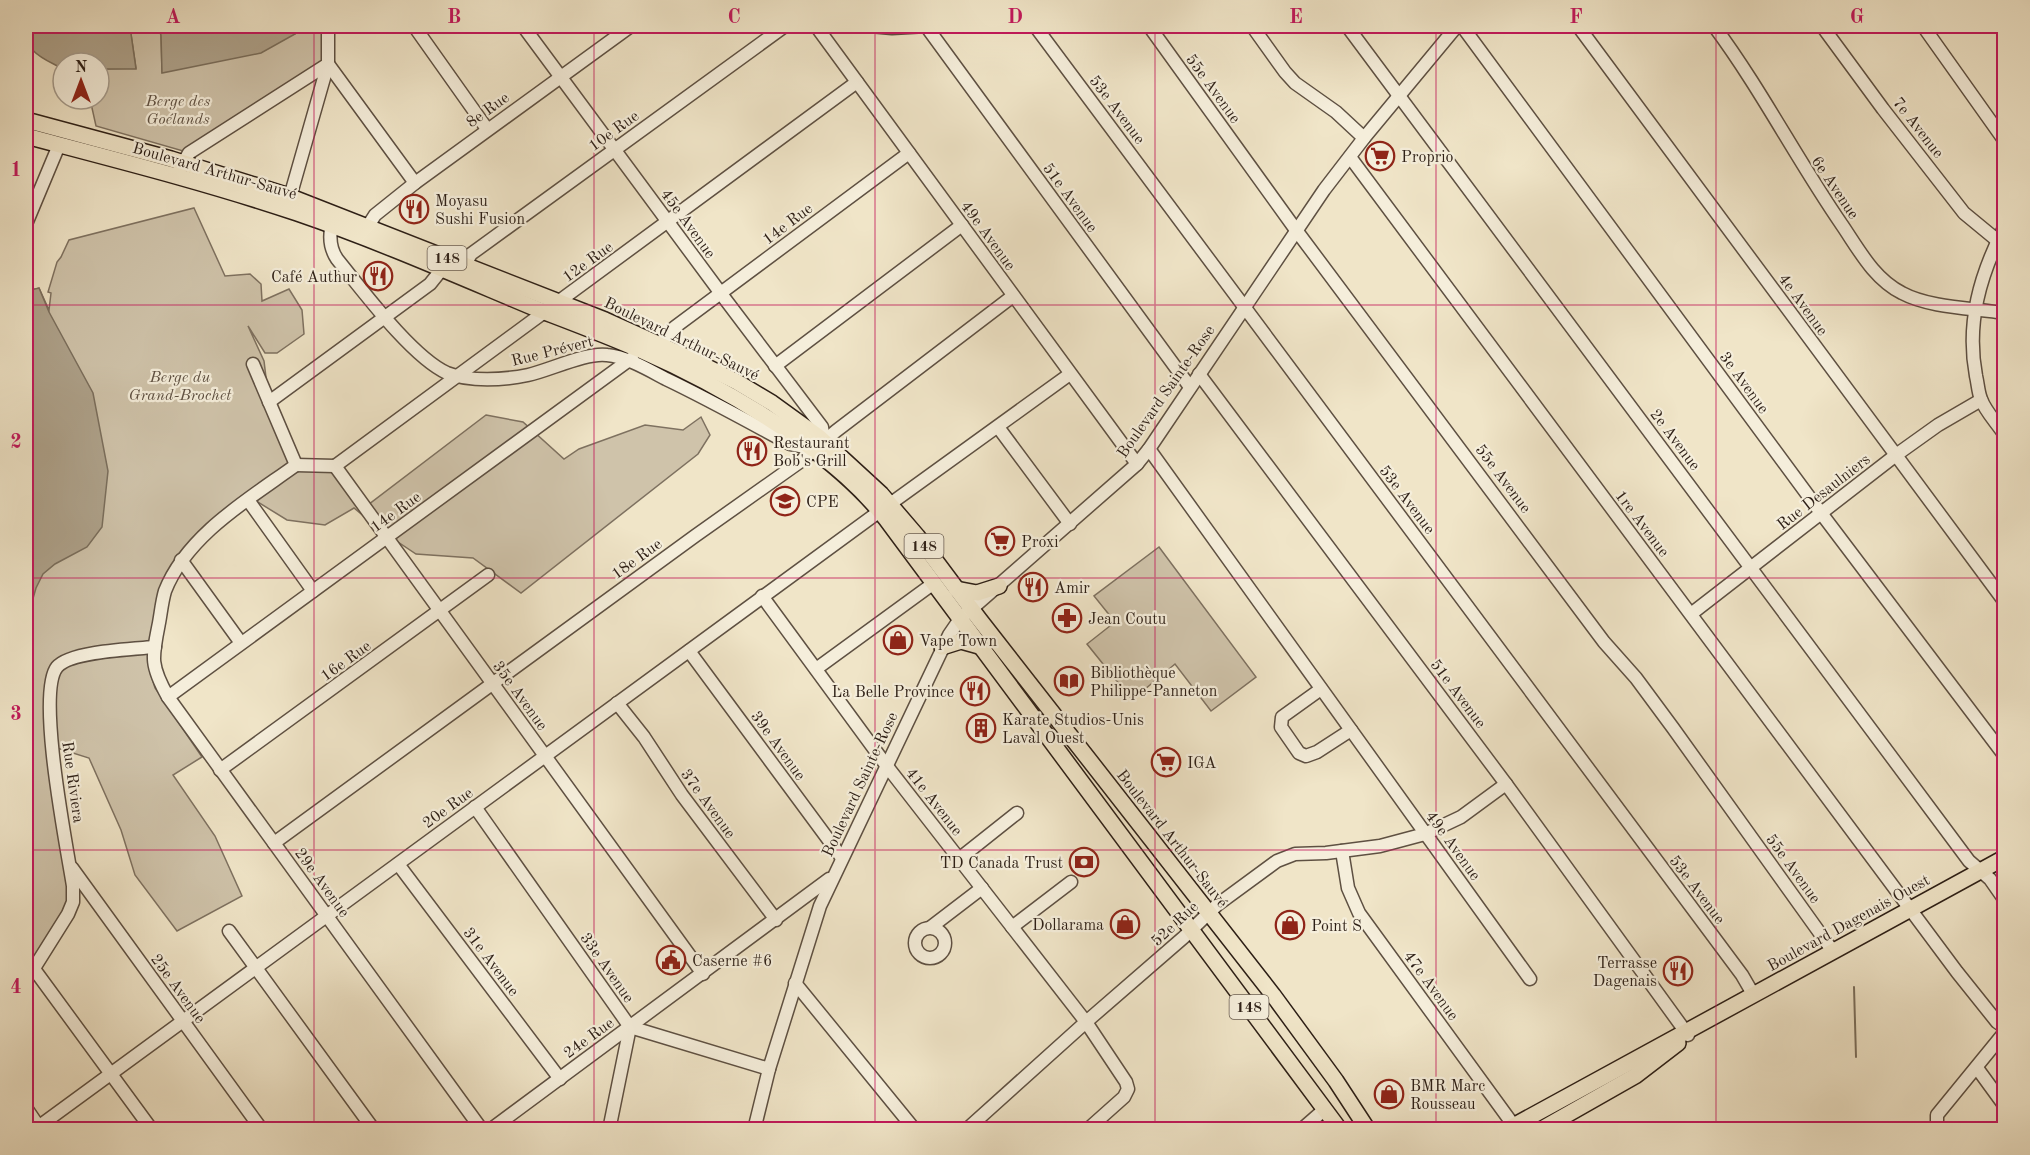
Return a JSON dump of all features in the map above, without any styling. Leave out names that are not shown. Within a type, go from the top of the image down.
[{"type":"main road","name":"Boulevard Arthur-Sauvé","points":[[26,120],[334,220],[442,269],[639,349],[745,403],[819,445]]},
{"type":"main road","name":"Boulevard Arthur-Sauvé","points":[[26,136],[59,145],[180,169]]},
{"type":"main road","name":"Boulevard Arthur-Sauvé","points":[[334,220],[368,226],[661,345],[772,403],[819,445],[852,482],[885,507],[957,589],[980,646],[1340,1130]]},
{"type":"main road","name":"Boulevard Arthur-Sauvé","points":[[885,507],[934,583],[966,615],[1209,913],[1315,1051],[1368,1129]]},
{"type":"main road","points":[[957,589],[977,593],[999,586]]},
{"type":"main road","points":[[942,647],[961,641],[980,646]]},
{"type":"main road","name":"Boulevard Dagenais Ouest","points":[[1512,1128],[1687,1033],[1832,950],[2004,858]]},
{"type":"main road","name":"Boulevard Dagenais Ouest","points":[[1540,1130],[1635,1076],[1687,1033]]},
{"type":"street","points":[[288,204],[328,64],[328,26]]},
{"type":"street","points":[[414,26],[487,129]]},
{"type":"street","name":"45e Avenue","points":[[523,26],[822,427],[819,445]]},
{"type":"street","name":"8e Rue","points":[[368,226],[375,215],[414,183],[631,26]]},
{"type":"street","name":"10e Rue","points":[[465,265],[471,254],[785,26]]},
{"type":"street","name":"49e Avenue","points":[[816,26],[1137,464]]},
{"type":"street","points":[[870,26],[892,28],[927,26]]},
{"type":"street","name":"51e Avenue","points":[[927,26],[1190,387]]},
{"type":"street","name":"53e Avenue","points":[[1035,26],[1754,994]]},
{"type":"street","name":"55e Avenue","points":[[1149,26],[1296,230],[1605,642],[1636,678],[1673,728],[1832,950]]},
{"type":"street","points":[[1252,26],[1295,83],[1336,112],[1364,138]]},
{"type":"street","name":"2e Avenue","points":[[1347,26],[1969,861],[1990,879],[2004,899]]},
{"type":"street","name":"Boulevard Sainte-Rose","points":[[754,1130],[769,1069],[814,923],[834,875],[942,647],[966,615],[1137,464],[1296,230],[1364,138],[1457,26]]},
{"type":"street","name":"3e Avenue","points":[[1462,26],[1821,513],[2004,755]]},
{"type":"street","name":"4e Avenue","points":[[1578,26],[2004,601]]},
{"type":"street","name":"6e Avenue","points":[[1714,26],[1814,184],[1874,271],[1888,285],[1924,301],[2004,313]]},
{"type":"street","name":"7e Avenue","points":[[1822,26],[1964,213],[1998,241]]},
{"type":"street","points":[[1923,26],[2004,140]]},
{"type":"street","points":[[180,169],[189,153],[328,64]]},
{"type":"street","points":[[328,64],[414,183]]},
{"type":"street","name":"12e Rue","points":[[334,466],[857,82]]},
{"type":"street","points":[[26,224],[59,145]]},
{"type":"street","name":"14e Rue","points":[[661,345],[675,327],[909,153]]},
{"type":"street","name":"1re Avenue","points":[[1350,157],[1957,972],[1997,1022],[2004,1027]]},
{"type":"street","name":"Rue Prévert","points":[[334,220],[330,246],[332,251],[385,316],[427,361],[446,372],[457,376],[515,377],[599,354],[615,356],[790,444],[819,445]]},
{"type":"street","points":[[775,366],[962,225]]},
{"type":"street","points":[[2004,228],[1980,284],[1975,309],[1973,359],[1981,400],[2004,434]]},
{"type":"street","points":[[269,402],[430,284],[442,269]]},
{"type":"street","name":"18e Rue","points":[[274,843],[801,461],[1013,296]]},
{"type":"street","name":"14e Rue","points":[[168,697],[635,356],[639,349]]},
{"type":"street","points":[[253,364],[296,465]]},
{"type":"street","name":"20e Rue","points":[[38,1128],[762,596],[1070,374]]},
{"type":"street","name":"51e Avenue","points":[[1198,374],[1506,784],[1687,1033]]},
{"type":"street","name":"Rue Desaulniers","points":[[1691,614],[1896,455],[1938,425],[1981,400]]},
{"type":"street","points":[[998,427],[1070,524]]},
{"type":"street","name":"49e Avenue","points":[[1149,449],[1530,979]]},
{"type":"street","points":[[154,647],[165,592],[181,560],[195,542],[296,465],[334,466]]},
{"type":"street","name":"35e Avenue","points":[[334,466],[703,974]]},
{"type":"street","points":[[248,500],[313,591]]},
{"type":"street","points":[[181,560],[241,644]]},
{"type":"street","name":"16e Rue","points":[[220,770],[488,575]]},
{"type":"street","points":[[816,669],[934,583]]},
{"type":"street","name":"41e Avenue","points":[[762,596],[886,765],[1086,1022],[1126,1082],[1128,1089],[1124,1097],[1087,1130]]},
{"type":"street","name":"29e Avenue","points":[[154,647],[153,662],[156,677],[168,697],[482,1130]]},
{"type":"street","name":"Rue Riviera","points":[[26,981],[68,914],[73,902],[70,865],[51,746],[49,686],[57,667],[72,657],[154,647]]},
{"type":"street","name":"39e Avenue","points":[[689,651],[842,858]]},
{"type":"street","points":[[1321,689],[1282,717],[1281,727],[1299,753],[1306,756],[1317,752],[1351,730]]},
{"type":"street","name":"37e Avenue","points":[[617,703],[644,737],[682,795],[776,920]]},
{"type":"street","name":"52e Rue","points":[[966,1130],[1209,913],[1286,856],[1380,846],[1425,834],[1461,818],[1506,784]]},
{"type":"street","name":"33e Avenue","points":[[475,807],[630,1027],[769,1069]]},
{"type":"street","points":[[959,859],[1017,813]]},
{"type":"street","name":"47e Avenue","points":[[1342,851],[1348,888],[1359,913],[1512,1128]]},
{"type":"street","name":"31e Avenue","points":[[398,864],[560,1079]]},
{"type":"street","name":"25e Avenue","points":[[70,865],[262,1130]]},
{"type":"street","name":"24e Rue","points":[[490,1130],[793,908],[834,875]]},
{"type":"street","points":[[1012,927],[1071,882]]},
{"type":"street","points":[[931,927],[982,888]]},
{"type":"street","points":[[793,908],[804,912],[814,923]]},
{"type":"street","points":[[229,931],[374,1130]]},
{"type":"street","points":[[34,969],[152,1130]]},
{"type":"street","points":[[795,983],[915,1130]]},
{"type":"street","points":[[609,1130],[630,1027]]},
{"type":"street","points":[[1937,1130],[1937,1115],[2004,1033]]},
{"type":"street","points":[[1977,1068],[2004,1105]]},
{"type":"street","points":[[26,1108],[38,1128]]},
{"type":"street","points":[[1301,1130],[1325,1109]]},
{"type":"green space","name":"Berge des Goélands","points":[[296,26],[328,26],[328,64],[183,151],[96,126],[93,111],[111,111],[111,69],[136,68],[130,27],[158,28],[161,35],[162,72],[295,34]]},
{"type":"green space","name":"Berge du Grand-Brochet","points":[[194,208],[225,276],[250,274],[261,284],[262,301],[289,289],[302,310],[304,334],[277,353],[265,353],[248,326],[264,361],[269,402],[296,465],[333,468],[386,535],[354,508],[325,525],[287,520],[253,499],[181,560],[151,652],[150,672],[155,688],[202,757],[173,775],[215,836],[242,896],[177,931],[135,875],[121,830],[89,758],[51,746],[73,902],[26,981],[26,291],[39,288],[49,310],[51,293],[48,292],[57,262],[69,240]]},
{"type":"green space","points":[[486,415],[523,422],[564,459],[579,449],[645,425],[683,430],[701,417],[710,435],[698,454],[521,593],[473,558],[416,554],[398,542],[368,505]]},
{"type":"green space","points":[[1159,547],[1256,677],[1211,711],[1175,664],[1132,700],[1087,644],[1115,622],[1094,596]]},
{"type":"shaded area","points":[[26,26],[133,26],[130,27],[136,69],[111,69],[111,51],[51,51],[51,62],[31,48],[26,35]]},
{"type":"shaded area","points":[[148,26],[296,26],[295,34],[261,53],[162,73],[161,35],[158,28]]},
{"type":"shaded area","points":[[39,288],[49,312],[93,393],[108,471],[102,527],[87,547],[55,564],[43,574],[36,588],[26,623],[26,291]]},
{"type":"shaded area","points":[[26,809],[31,878],[26,936]]},
{"type":"waterway","points":[[1854,987],[1856,1057]]},
{"type":"place","name":"Proprio","points":[[1380,156]]},
{"type":"place","name":"Moyasu Sushi Fusion","points":[[414,209]]},
{"type":"place","name":"Café Authur","points":[[378,276]]},
{"type":"place","name":"Restaurant Bob's Grill","points":[[752,451]]},
{"type":"place","name":"CPE","points":[[785,501]]},
{"type":"place","name":"Proxi","points":[[1000,541]]},
{"type":"place","name":"Amir","points":[[1033,587]]},
{"type":"place","name":"Jean Coutu","points":[[1067,618]]},
{"type":"place","name":"Vape Town","points":[[898,640]]},
{"type":"place","name":"Bibliothèque Philippe-Panneton","points":[[1069,681]]},
{"type":"place","name":"La Belle Province","points":[[975,691]]},
{"type":"place","name":"Karate Studios-Unis Laval Ouest","points":[[981,728]]},
{"type":"place","name":"IGA","points":[[1166,762]]},
{"type":"place","name":"TD Canada Trust","points":[[1084,862]]},
{"type":"place","name":"Dollarama","points":[[1125,924]]},
{"type":"place","name":"Point S","points":[[1290,925]]},
{"type":"place","name":"Caserne #6","points":[[671,960]]},
{"type":"place","name":"Terrasse Dagenais","points":[[1678,971]]},
{"type":"place","name":"BMR Marc Rousseau","points":[[1389,1094]]}]
